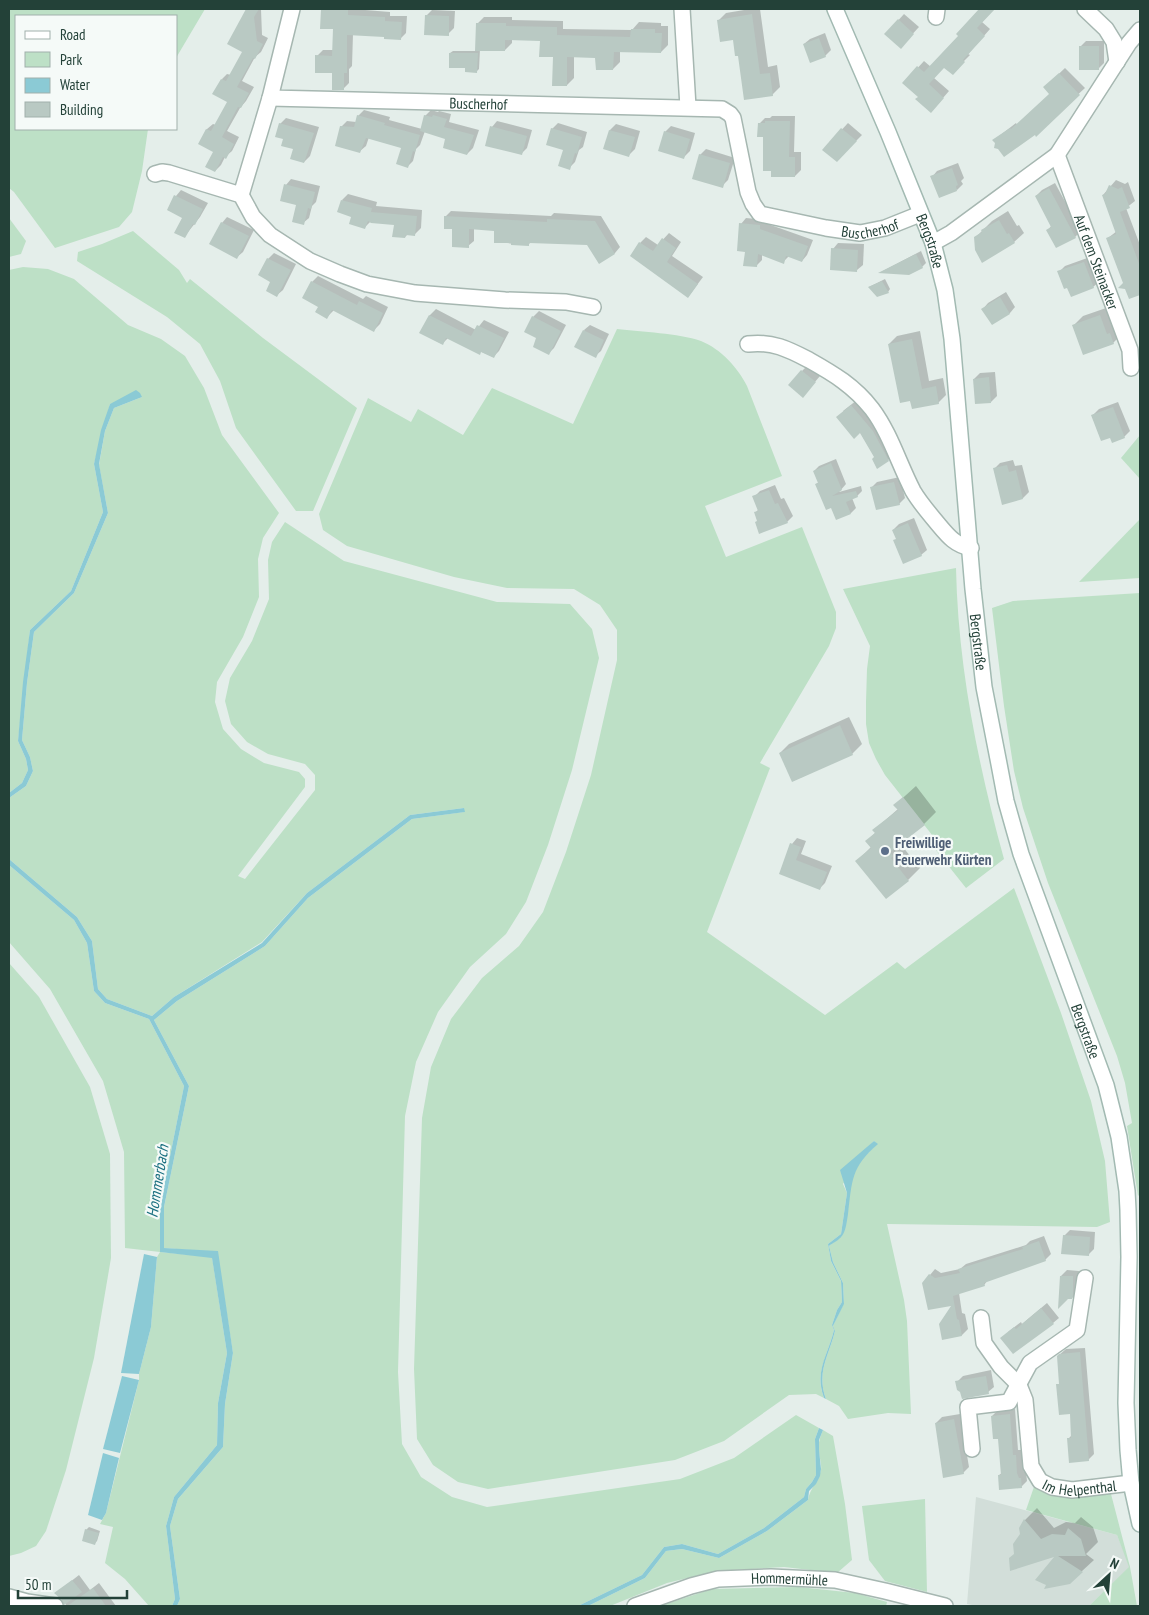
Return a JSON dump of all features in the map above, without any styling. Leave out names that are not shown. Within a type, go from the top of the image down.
[{"type":"street","points":[[241,195],[270,98],[292,9]]},
{"type":"street","points":[[682,9],[688,107]]},
{"type":"street","name":"Bergstraße","points":[[835,9],[933,243],[945,290],[952,339],[973,589],[984,687],[1006,801],[1021,854],[1106,1085],[1119,1137],[1128,1210],[1126,1403],[1128,1450],[1131,1483],[1140,1524]]},
{"type":"street","points":[[1085,9],[1106,29],[1114,42],[1118,62]]},
{"type":"street","points":[[933,243],[951,233],[1057,155],[1129,43],[1140,30]]},
{"type":"street","name":"Buscherhof","points":[[270,98],[722,109],[726,110],[733,118],[748,192],[760,214],[860,233],[885,228],[920,214]]},
{"type":"street","name":"Auf dem Steinacker","points":[[1057,155],[1130,350],[1131,368]]},
{"type":"street","points":[[155,174],[169,173],[241,195],[253,217],[270,235],[310,261],[367,284],[414,293],[505,300],[566,302],[593,307]]},
{"type":"street","points":[[748,344],[761,342],[794,352],[826,369],[856,390],[873,411],[921,505],[954,542],[962,547],[971,548]]},
{"type":"street","points":[[972,1449],[968,1407],[1009,1402],[1030,1363],[1077,1330],[1085,1278]]},
{"type":"street","points":[[981,1318],[984,1343],[1000,1367],[1019,1385]]},
{"type":"street","name":"Im Helpenthal","points":[[1019,1385],[1025,1400],[1031,1466],[1040,1480],[1052,1487],[1072,1490],[1131,1483]]},
{"type":"street","name":"Hommermühle","points":[[635,1606],[691,1586],[718,1580],[771,1577],[835,1580],[945,1606]]},
{"type":"street","points":[[9,1597],[55,1606]]},
{"type":"shaded area","points":[[976,1497],[1117,1535],[1130,1567],[1089,1606],[977,1606],[967,1604]]},
{"type":"green space","points":[[9,9],[205,9],[178,55],[178,15],[15,15],[15,130],[148,130],[142,171],[132,212],[119,227],[55,248],[14,192],[9,188]]},
{"type":"green space","points":[[9,218],[26,241],[21,254],[9,257]]},
{"type":"green space","points":[[133,231],[179,270],[187,283],[190,279],[263,338],[357,408],[313,511],[296,511],[236,428],[220,381],[200,344],[167,317],[77,261],[78,252]]},
{"type":"green space","points":[[23,267],[48,269],[74,279],[128,325],[161,339],[185,356],[204,388],[222,435],[279,513],[263,538],[258,559],[259,597],[243,637],[217,682],[215,702],[223,729],[241,749],[264,763],[299,772],[305,779],[305,787],[238,876],[245,879],[315,790],[315,775],[305,764],[268,754],[247,742],[231,724],[225,701],[230,678],[252,641],[269,599],[268,560],[272,542],[285,522],[344,561],[497,602],[570,604],[592,629],[599,658],[572,770],[548,845],[526,902],[506,934],[470,967],[438,1012],[416,1062],[405,1116],[398,1372],[402,1444],[421,1477],[452,1497],[487,1507],[680,1479],[734,1458],[796,1415],[819,1428],[815,1439],[816,1475],[806,1489],[804,1497],[764,1528],[718,1554],[682,1544],[664,1547],[642,1575],[578,1606],[177,1606],[180,1599],[170,1526],[178,1499],[223,1447],[225,1404],[233,1353],[217,1252],[164,1248],[164,1207],[189,1086],[154,1020],[177,1001],[265,946],[308,898],[412,819],[464,812],[464,808],[410,815],[307,893],[262,942],[174,997],[152,1016],[107,999],[98,989],[92,941],[77,917],[9,859],[9,798],[26,786],[33,771],[30,757],[22,740],[34,632],[74,593],[108,513],[99,465],[105,431],[114,408],[142,397],[110,404],[94,464],[103,512],[71,591],[30,630],[18,741],[26,759],[28,770],[22,783],[9,793],[9,270]]},
{"type":"green space","points":[[617,329],[671,334],[701,341],[722,354],[739,372],[747,386],[782,476],[705,506],[726,557],[802,527],[836,612],[836,628],[829,646],[760,763],[770,768],[707,932],[825,1015],[897,962],[905,969],[1014,888],[1061,1013],[1091,1101],[1105,1161],[1110,1222],[1097,1227],[887,1224],[907,1321],[911,1414],[888,1413],[848,1419],[839,1406],[826,1399],[822,1380],[824,1364],[835,1331],[833,1326],[844,1303],[843,1283],[833,1262],[829,1246],[842,1236],[851,1182],[861,1161],[877,1144],[874,1141],[866,1149],[843,1184],[847,1193],[841,1234],[828,1244],[831,1261],[841,1281],[842,1302],[832,1325],[834,1330],[821,1372],[821,1389],[824,1398],[816,1394],[789,1395],[724,1441],[675,1460],[488,1489],[458,1482],[433,1465],[417,1439],[414,1369],[422,1118],[431,1067],[451,1019],[482,978],[519,946],[543,912],[566,852],[591,775],[617,660],[617,630],[600,605],[574,589],[507,588],[454,577],[347,546],[323,530],[319,514],[368,398],[411,422],[418,409],[463,435],[492,388],[573,424]]},
{"type":"green space","points":[[1140,435],[1140,479],[1121,458]]},
{"type":"green space","points":[[1140,519],[1140,578],[1079,582]]},
{"type":"green space","points":[[956,568],[965,679],[978,751],[1004,859],[966,888],[935,849],[936,840],[885,775],[869,743],[866,724],[866,702],[870,646],[843,589]]},
{"type":"green space","points":[[1140,593],[1140,1194],[1138,1196],[1127,1126],[1132,1123],[1125,1083],[1117,1056],[1048,883],[1023,808],[1014,771],[992,608],[1013,601]]},
{"type":"green space","points":[[9,865],[74,920],[87,943],[94,991],[105,1003],[149,1019],[184,1086],[160,1207],[160,1252],[125,1248],[124,1152],[103,1081],[50,989],[9,942]]},
{"type":"green space","points":[[9,963],[39,997],[90,1087],[110,1154],[111,1258],[94,1358],[66,1470],[46,1531],[36,1546],[9,1556]]},
{"type":"green space","points":[[160,1252],[212,1257],[227,1353],[218,1403],[217,1445],[174,1497],[166,1526],[175,1599],[172,1606],[149,1606],[125,1579],[105,1563],[113,1527],[100,1524],[106,1513],[151,1327],[157,1257]]},
{"type":"green space","points":[[823,1430],[833,1436],[845,1504],[852,1560],[837,1573],[784,1567],[716,1571],[667,1583],[610,1606],[588,1606],[645,1578],[666,1551],[682,1549],[719,1558],[767,1531],[808,1500],[821,1470],[819,1445]]},
{"type":"green space","points":[[1035,1484],[1111,1494],[1130,1567],[1137,1606],[1089,1606],[1129,1567],[1117,1535],[1026,1510]]},
{"type":"green space","points":[[925,1499],[927,1592],[885,1581],[869,1560],[862,1506]]},
{"type":"green space","points":[[799,1587],[855,1593],[887,1602],[886,1606],[660,1606],[712,1589]]},
{"type":"water","points":[[136,390],[142,397],[114,408],[105,431],[99,464],[108,513],[74,593],[34,632],[22,740],[30,757],[33,771],[26,786],[9,798],[9,793],[22,783],[28,770],[26,759],[18,741],[30,630],[71,591],[103,512],[94,464],[101,430],[110,404]]},
{"type":"water","points":[[464,808],[465,812],[412,819],[308,898],[265,946],[177,1001],[154,1020],[189,1086],[164,1207],[164,1248],[218,1251],[233,1353],[225,1404],[223,1447],[178,1499],[170,1526],[180,1599],[177,1606],[172,1606],[175,1599],[166,1526],[174,1497],[217,1445],[218,1403],[227,1353],[212,1258],[160,1252],[160,1207],[184,1086],[149,1019],[105,1003],[94,991],[87,943],[74,920],[9,865],[9,859],[77,917],[92,941],[98,989],[107,999],[152,1016],[174,997],[262,943],[307,893],[410,815]]},
{"type":"water","points":[[874,1141],[878,1144],[862,1160],[854,1175],[843,1234],[829,1246],[833,1262],[843,1283],[844,1304],[833,1326],[835,1331],[824,1364],[822,1380],[826,1399],[821,1388],[821,1371],[834,1330],[832,1325],[842,1302],[841,1281],[831,1261],[828,1244],[841,1234],[847,1193],[840,1170]]},
{"type":"water","points":[[144,1254],[157,1257],[151,1327],[139,1374],[121,1373]]},
{"type":"water","points":[[122,1376],[139,1380],[120,1453],[103,1449]]},
{"type":"water","points":[[819,1428],[823,1430],[819,1440],[820,1476],[816,1484],[809,1491],[808,1500],[767,1531],[719,1558],[682,1549],[666,1551],[645,1578],[588,1606],[578,1606],[642,1575],[664,1547],[682,1544],[718,1554],[764,1528],[804,1497],[806,1489],[816,1475],[815,1439]]},
{"type":"water","points":[[103,1453],[119,1458],[106,1513],[102,1520],[88,1515]]},
{"type":"building","points":[[246,9],[259,9],[254,17],[257,41],[263,44],[237,87],[249,93],[241,108],[238,107],[222,137],[234,144],[226,159],[223,157],[215,172],[205,167],[213,152],[198,144],[206,129],[211,131],[227,102],[212,94],[221,79],[226,81],[242,52],[227,44]]},
{"type":"building","points":[[321,9],[348,9],[348,15],[385,17],[385,21],[402,22],[401,40],[347,35],[347,73],[344,73],[344,90],[332,90],[332,73],[315,73],[315,55],[332,56],[333,29],[320,29]]},
{"type":"building","points":[[979,9],[995,9],[977,28],[985,36],[963,60],[965,62],[953,75],[944,68],[929,84],[944,98],[931,113],[915,99],[918,97],[902,83],[917,66],[924,72],[958,36],[956,34]]},
{"type":"building","points":[[752,14],[760,74],[770,73],[773,96],[744,100],[738,56],[735,56],[733,40],[720,42],[717,20]]},
{"type":"building","points":[[425,15],[449,16],[449,36],[424,35]]},
{"type":"building","points":[[898,19],[914,34],[901,49],[884,34]]},
{"type":"building","points":[[476,23],[506,23],[506,26],[557,27],[557,35],[630,37],[631,29],[655,29],[655,33],[662,33],[661,53],[614,52],[613,70],[596,70],[595,58],[567,57],[567,86],[552,86],[553,57],[539,57],[540,41],[505,40],[505,51],[475,51]]},
{"type":"building","points":[[819,38],[826,57],[810,63],[803,44]]},
{"type":"building","points":[[1079,46],[1099,46],[1099,70],[1079,70]]},
{"type":"building","points":[[449,53],[478,53],[477,73],[465,72],[465,68],[449,68]]},
{"type":"building","points":[[1059,73],[1080,95],[1036,137],[1035,135],[1004,157],[998,149],[994,148],[995,143],[992,140],[1011,129],[1049,94],[1043,87]]},
{"type":"building","points":[[357,115],[420,135],[408,168],[396,164],[401,148],[366,138],[360,153],[335,146],[340,126],[354,127]]},
{"type":"building","points":[[424,115],[432,117],[433,115],[447,119],[444,127],[474,135],[467,155],[443,148],[445,139],[420,131]]},
{"type":"building","points":[[765,121],[790,121],[789,157],[795,157],[795,177],[771,177],[771,171],[763,171],[763,137],[757,137],[758,123],[765,123]]},
{"type":"building","points":[[279,123],[314,133],[304,163],[290,159],[293,149],[281,146],[283,139],[275,137]]},
{"type":"building","points":[[490,126],[527,136],[522,155],[485,146]]},
{"type":"building","points":[[551,128],[582,137],[570,170],[558,166],[563,150],[546,145]]},
{"type":"building","points":[[841,128],[857,141],[837,162],[822,150]]},
{"type":"building","points":[[609,130],[635,137],[629,157],[603,149]]},
{"type":"building","points":[[664,131],[690,139],[684,159],[658,151]]},
{"type":"building","points":[[699,154],[730,163],[723,188],[692,179]]},
{"type":"building","points":[[952,168],[958,185],[956,186],[957,191],[939,198],[930,176]]},
{"type":"building","points":[[284,184],[315,192],[311,209],[308,208],[304,225],[292,222],[296,205],[280,201]]},
{"type":"building","points":[[1109,185],[1118,189],[1122,187],[1130,208],[1120,212],[1140,266],[1140,295],[1129,299],[1125,289],[1118,288],[1123,283],[1106,238],[1116,234],[1102,195],[1105,194]]},
{"type":"building","points":[[1049,188],[1076,238],[1056,248],[1046,230],[1051,227],[1035,196]]},
{"type":"building","points":[[174,195],[203,209],[195,225],[193,224],[185,238],[174,233],[182,218],[167,210]]},
{"type":"building","points":[[341,200],[372,208],[371,212],[417,216],[415,236],[406,235],[405,238],[392,237],[394,225],[371,223],[368,221],[365,229],[349,224],[351,217],[337,212]]},
{"type":"building","points":[[444,216],[547,222],[547,219],[595,221],[615,254],[599,264],[587,245],[529,243],[529,246],[494,243],[494,231],[469,229],[469,248],[452,247],[452,229],[444,229]]},
{"type":"building","points":[[999,220],[1015,243],[982,263],[975,250],[974,237],[982,232],[981,230]]},
{"type":"building","points":[[221,222],[249,236],[237,259],[209,244]]},
{"type":"building","points":[[739,223],[760,225],[760,229],[808,246],[802,262],[786,256],[784,264],[758,254],[757,267],[743,266],[745,252],[737,251]]},
{"type":"building","points":[[662,238],[676,248],[667,262],[698,284],[688,298],[630,256],[639,242],[653,251]]},
{"type":"building","points":[[831,248],[858,250],[857,272],[830,270]]},
{"type":"building","points":[[916,254],[923,268],[909,275],[878,273]]},
{"type":"building","points":[[267,258],[291,270],[277,297],[266,291],[270,282],[258,275]]},
{"type":"building","points":[[1084,262],[1094,288],[1071,297],[1067,288],[1064,289],[1057,271]]},
{"type":"building","points":[[311,281],[357,305],[359,301],[383,313],[374,332],[332,310],[327,319],[315,312],[318,307],[302,298]]},
{"type":"building","points":[[882,281],[889,293],[877,297],[868,287]]},
{"type":"building","points":[[1000,297],[1010,314],[992,325],[981,309]]},
{"type":"building","points":[[429,315],[471,336],[477,325],[504,338],[494,358],[481,352],[480,355],[446,338],[443,345],[419,333]]},
{"type":"building","points":[[1100,315],[1107,334],[1110,333],[1114,344],[1083,355],[1072,325]]},
{"type":"building","points":[[532,316],[561,331],[549,355],[533,347],[536,338],[524,332]]},
{"type":"building","points":[[583,330],[604,340],[596,358],[574,347]]},
{"type":"building","points":[[912,339],[922,389],[936,386],[939,404],[912,409],[910,401],[900,403],[888,344]]},
{"type":"building","points":[[801,370],[816,382],[803,398],[788,385]]},
{"type":"building","points":[[989,377],[991,403],[975,404],[973,379]]},
{"type":"building","points":[[851,405],[873,431],[889,461],[877,469],[872,459],[874,457],[860,433],[854,439],[836,417]]},
{"type":"building","points":[[1113,407],[1125,438],[1112,443],[1110,438],[1101,441],[1091,415]]},
{"type":"building","points":[[831,463],[842,490],[832,496],[856,491],[858,497],[846,502],[851,514],[836,520],[831,508],[826,510],[815,484],[818,483],[813,471]]},
{"type":"building","points":[[1007,465],[1009,472],[1016,470],[1023,499],[1002,505],[993,468]]},
{"type":"building","points":[[894,482],[900,505],[876,510],[870,487]]},
{"type":"building","points":[[769,490],[775,504],[778,503],[788,523],[759,534],[754,512],[758,511],[752,496]]},
{"type":"building","points":[[908,523],[922,556],[903,564],[893,540],[896,539],[892,530]]},
{"type":"building","points":[[840,725],[853,755],[792,782],[779,753]]},
{"type":"building","points":[[903,797],[925,825],[890,852],[893,856],[891,858],[909,881],[886,899],[855,861],[871,848],[865,841],[875,833],[872,830],[898,810],[893,805]]},
{"type":"building","points":[[790,843],[801,847],[796,860],[827,872],[820,890],[779,874]]},
{"type":"building","points":[[1063,1235],[1090,1237],[1089,1256],[1061,1254]]},
{"type":"building","points":[[1039,1241],[1046,1261],[984,1283],[985,1286],[953,1296],[962,1336],[942,1340],[939,1324],[951,1306],[928,1310],[922,1283],[929,1274],[935,1278],[960,1273],[958,1269],[1023,1249],[1022,1247]]},
{"type":"building","points":[[1060,1276],[1073,1276],[1073,1296],[1072,1299],[1068,1299],[1058,1309]]},
{"type":"building","points":[[1041,1308],[1054,1324],[1013,1354],[1000,1338],[1014,1327],[1016,1329]]},
{"type":"building","points":[[1080,1352],[1089,1461],[1069,1463],[1067,1438],[1071,1438],[1070,1414],[1059,1415],[1056,1384],[1059,1384],[1057,1356],[1059,1354]]},
{"type":"building","points":[[986,1376],[989,1394],[962,1399],[955,1381]]},
{"type":"building","points":[[1010,1414],[1013,1455],[1016,1455],[1017,1473],[1019,1478],[1021,1478],[1022,1488],[999,1490],[998,1475],[1001,1475],[998,1439],[993,1439],[991,1416]]},
{"type":"building","points":[[954,1419],[964,1474],[943,1478],[935,1423]]},
{"type":"building","points":[[1024,1519],[1041,1539],[1052,1534],[1065,1535],[1068,1528],[1081,1539],[1086,1556],[1058,1556],[1083,1572],[1070,1584],[1044,1589],[1046,1585],[1035,1580],[1054,1557],[1010,1571],[1009,1558],[1014,1554],[1013,1544],[1020,1534],[1019,1528]]},
{"type":"building","points":[[85,1529],[99,1533],[95,1545],[82,1541]]},
{"type":"building","points":[[72,1580],[82,1592],[64,1605],[61,1599],[54,1593]]},
{"type":"building","points":[[93,1588],[106,1606],[67,1606]]},
{"type":"place","name":"Freiwillige Feuerwehr Kürten","points":[[885,851]]},
{"type":"water label","name":"Hommerbach","points":[[157,1181]]}]
